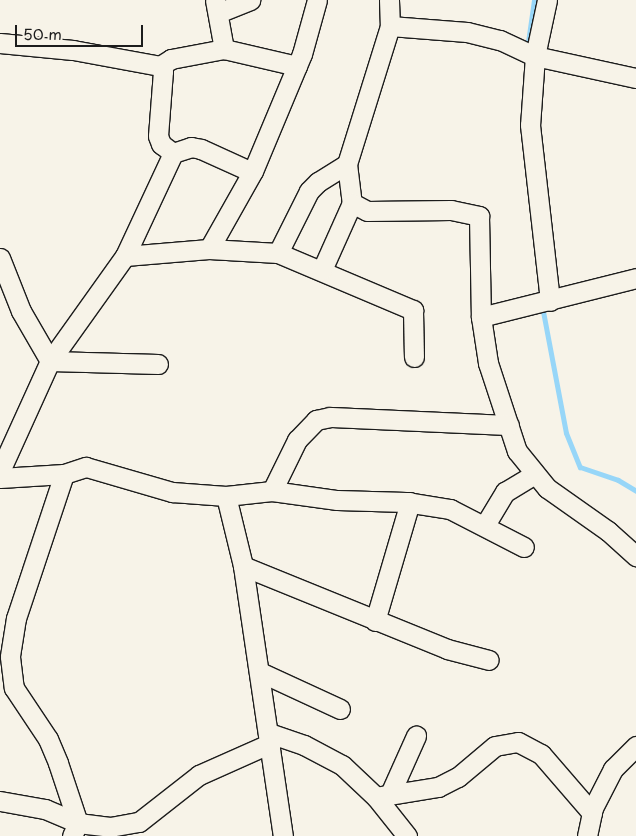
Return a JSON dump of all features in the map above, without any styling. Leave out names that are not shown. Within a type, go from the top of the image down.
[{"type":"street","points":[[224,49],[216,6],[250,0]]},
{"type":"street","points":[[208,250],[252,172],[297,66],[317,0]]},
{"type":"street","points":[[322,270],[352,203],[347,164],[390,26],[389,0]]},
{"type":"street","points":[[544,302],[530,125],[529,54],[547,0]]},
{"type":"street","points":[[390,26],[466,32],[500,40],[529,54],[636,78]]},
{"type":"street","points":[[0,43],[73,50],[160,66],[164,71],[158,136],[161,144],[173,153],[196,148],[252,172]]},
{"type":"street","points":[[160,66],[171,59],[224,49],[297,66]]},
{"type":"street","points":[[0,471],[50,361],[125,256],[173,153]]},
{"type":"street","points":[[278,252],[309,192],[318,182],[347,164]]},
{"type":"street","points":[[352,203],[366,211],[451,210],[479,216],[481,317],[488,364],[517,451],[547,488],[608,531],[636,556]]},
{"type":"street","points":[[125,256],[208,250],[278,252],[413,310],[414,357]]},
{"type":"street","points":[[0,258],[21,311],[50,361]]},
{"type":"street","points":[[481,317],[636,278]]},
{"type":"street","points":[[50,361],[158,364]]},
{"type":"street","points":[[272,491],[297,440],[316,420],[330,416],[509,425]]},
{"type":"street","points":[[0,478],[64,474],[86,467],[172,492],[226,496],[272,491],[337,500],[410,502],[450,509],[486,525],[524,547]]},
{"type":"street","points":[[64,474],[16,618],[10,657],[14,688],[48,739],[75,829]]},
{"type":"street","points":[[486,525],[505,492],[535,474]]},
{"type":"street","points":[[226,496],[243,566],[270,738],[283,836]]},
{"type":"street","points":[[374,621],[410,502]]},
{"type":"street","points":[[243,566],[447,650],[488,660]]},
{"type":"street","points":[[260,672],[340,709]]},
{"type":"street","points":[[383,796],[416,736]]},
{"type":"street","points":[[0,801],[45,809],[75,829],[110,827],[139,822],[199,775],[270,738],[304,745],[342,765],[383,796],[407,836]]},
{"type":"street","points":[[383,796],[438,787],[458,777],[495,746],[518,742],[541,754],[592,813]]},
{"type":"street","points":[[587,836],[592,813],[613,769],[636,746]]},
{"type":"waterway","points":[[527,49],[534,0]]},
{"type":"waterway","points":[[542,306],[566,433],[580,467],[618,480],[636,491]]}]
